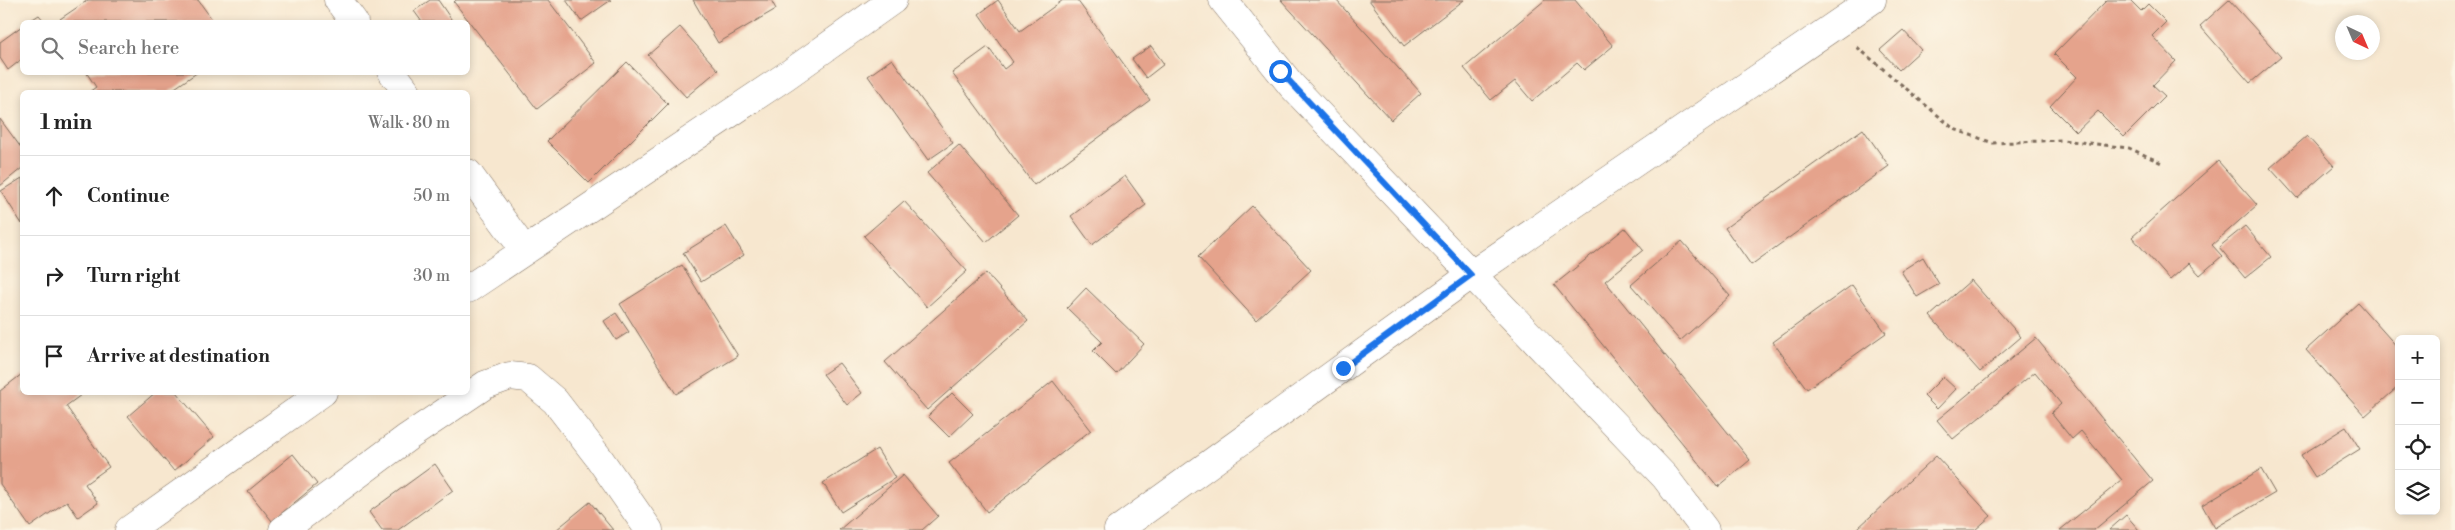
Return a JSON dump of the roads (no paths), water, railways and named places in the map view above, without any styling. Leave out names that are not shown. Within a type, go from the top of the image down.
[{"type":"street","points":[[338,0],[353,20]]},
{"type":"street","points":[[470,288],[786,76],[893,0]]},
{"type":"street","points":[[1223,0],[1292,86],[1665,477],[1705,530]]},
{"type":"street","points":[[1118,530],[1471,275],[1872,0]]},
{"type":"street","points":[[394,75],[406,90]]},
{"type":"street","points":[[470,176],[525,250]]},
{"type":"street","points":[[283,530],[408,437],[485,385],[510,376],[528,378],[555,401],[599,458],[649,530]]},
{"type":"street","points":[[129,530],[319,395]]}]
